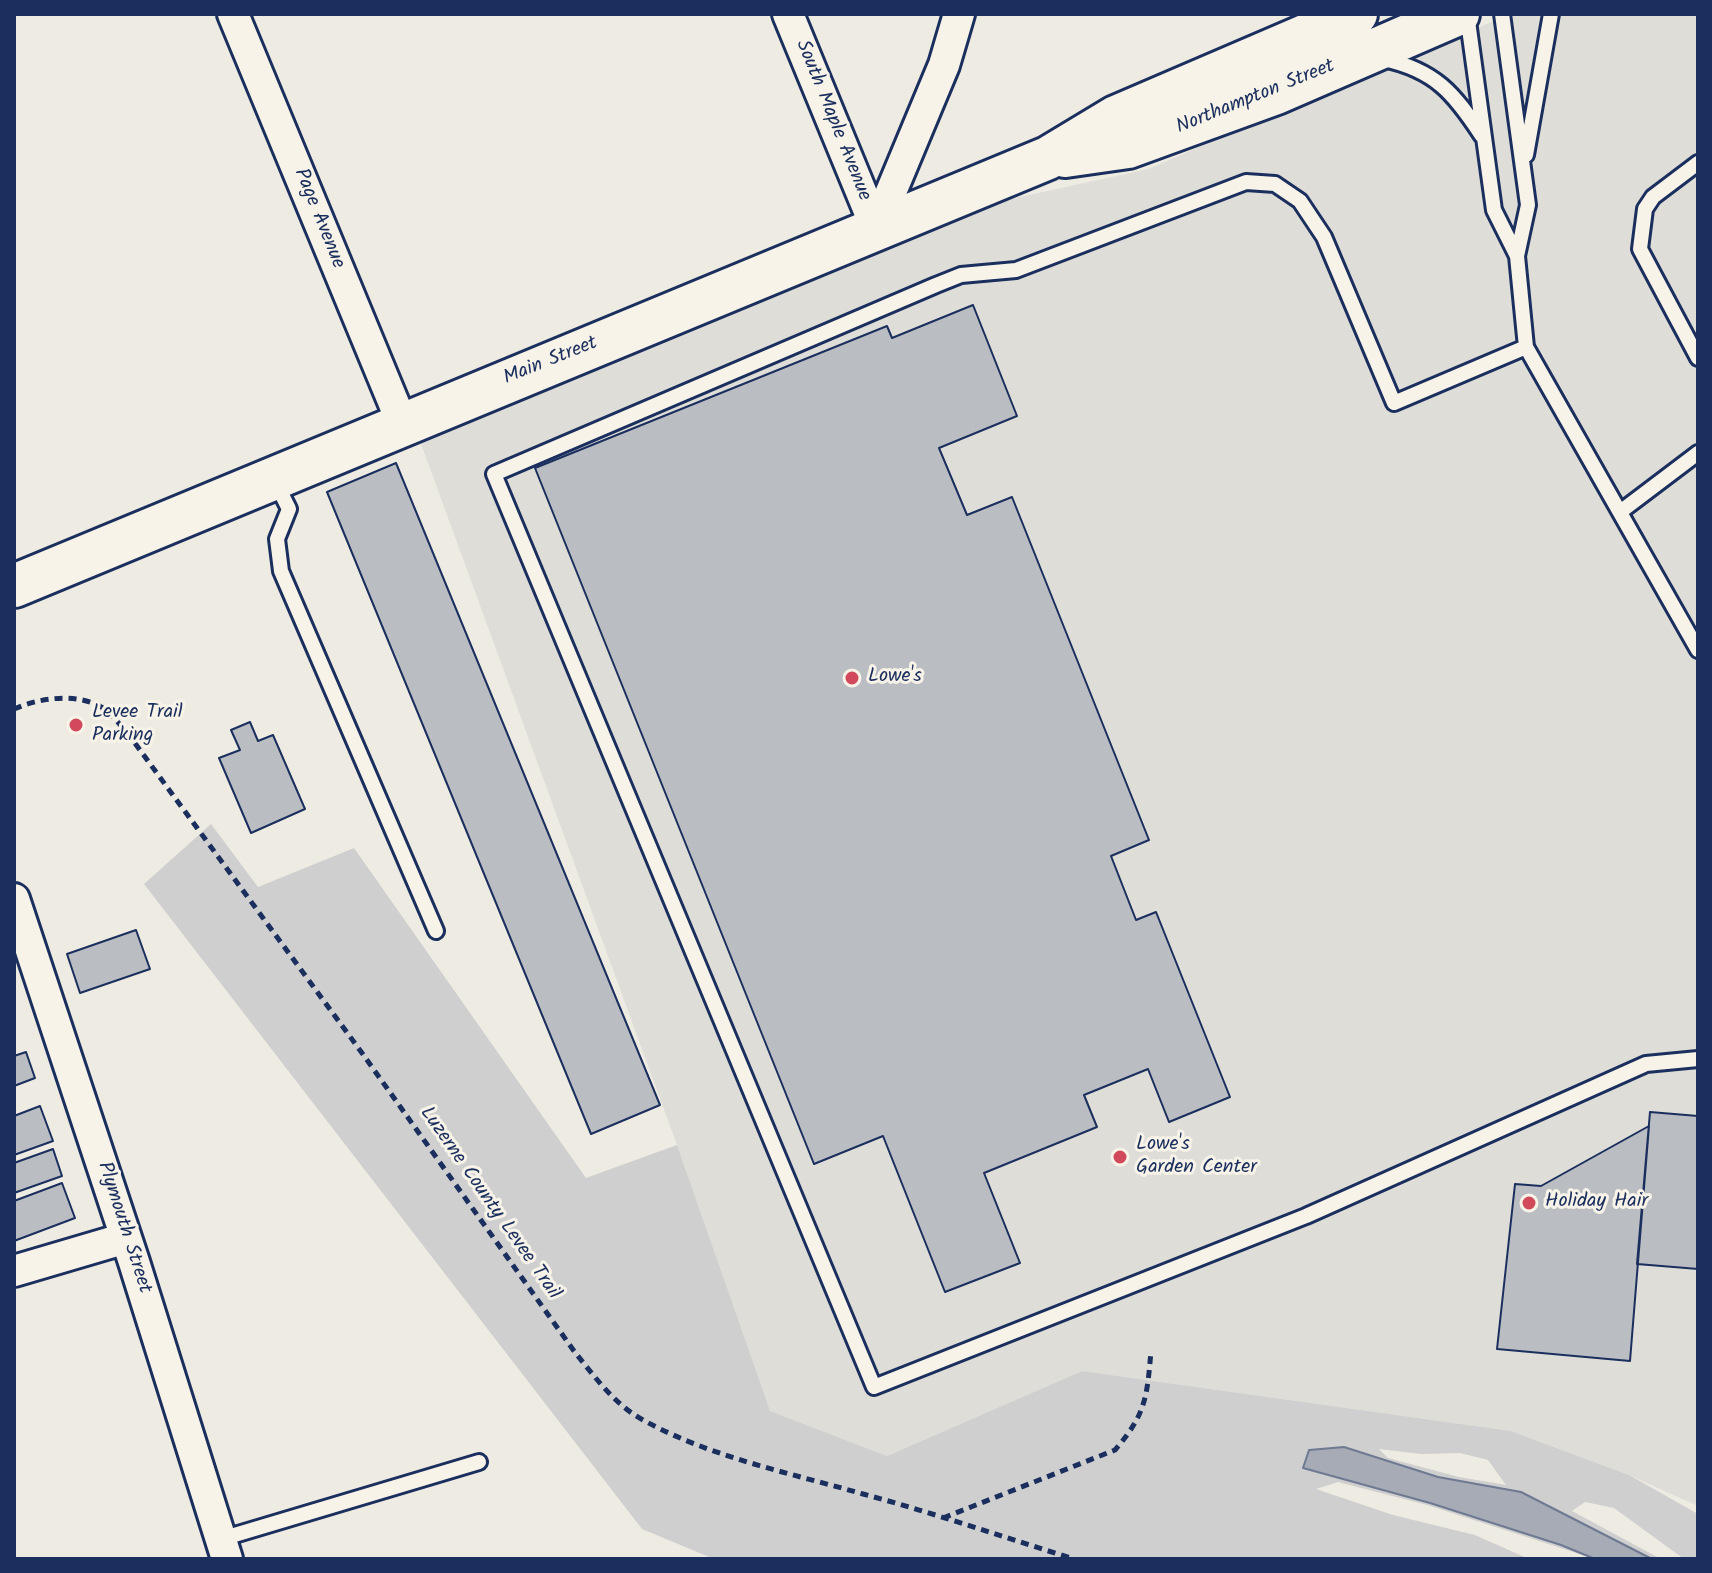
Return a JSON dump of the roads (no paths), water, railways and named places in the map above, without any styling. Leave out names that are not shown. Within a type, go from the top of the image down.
[{"type":"street","name":"Page Avenue","points":[[233,14],[402,423]]},
{"type":"street","name":"South Maple Avenue","points":[[788,14],[876,228]]},
{"type":"street","points":[[876,228],[944,65],[959,14]]},
{"type":"street","name":"Northampton Street","points":[[876,228],[1048,158],[1116,117],[1356,14]]},
{"type":"street","name":"Northampton Street","points":[[1048,158],[1128,147],[1276,93],[1458,14]]},
{"type":"street","name":"Main Street","points":[[14,586],[876,228]]},
{"type":"street","name":"Plymouth Street","points":[[14,899],[224,1549]]},
{"type":"street","points":[[14,1271],[126,1238]]},
{"type":"lane","points":[[1467,14],[1494,210],[1517,256]]},
{"type":"lane","points":[[1502,14],[1528,205],[1517,256],[1526,347],[1698,650]]},
{"type":"lane","points":[[1524,171],[1551,14]]},
{"type":"lane","points":[[1363,55],[1423,71],[1444,85],[1485,141]]},
{"type":"lane","points":[[1698,163],[1653,197],[1645,209],[1640,249],[1698,358]]},
{"type":"lane","points":[[1526,347],[1394,403],[1324,237],[1300,201],[1275,184],[1246,182],[1016,270],[961,275],[494,474],[874,1387],[1306,1216],[1646,1064],[1698,1059]]},
{"type":"lane","points":[[1620,512],[1698,453]]},
{"type":"lane","points":[[273,477],[289,509],[277,539],[281,571],[436,931]]},
{"type":"lane","points":[[224,1549],[479,1462]]},
{"type":"place","name":"Lowe's","points":[[852,678]]},
{"type":"place","name":"Levee Trail Parking","points":[[76,725]]},
{"type":"place","name":"Lowe's Garden Center","points":[[1120,1157]]},
{"type":"place","name":"Holiday Hair","points":[[1529,1203]]}]
